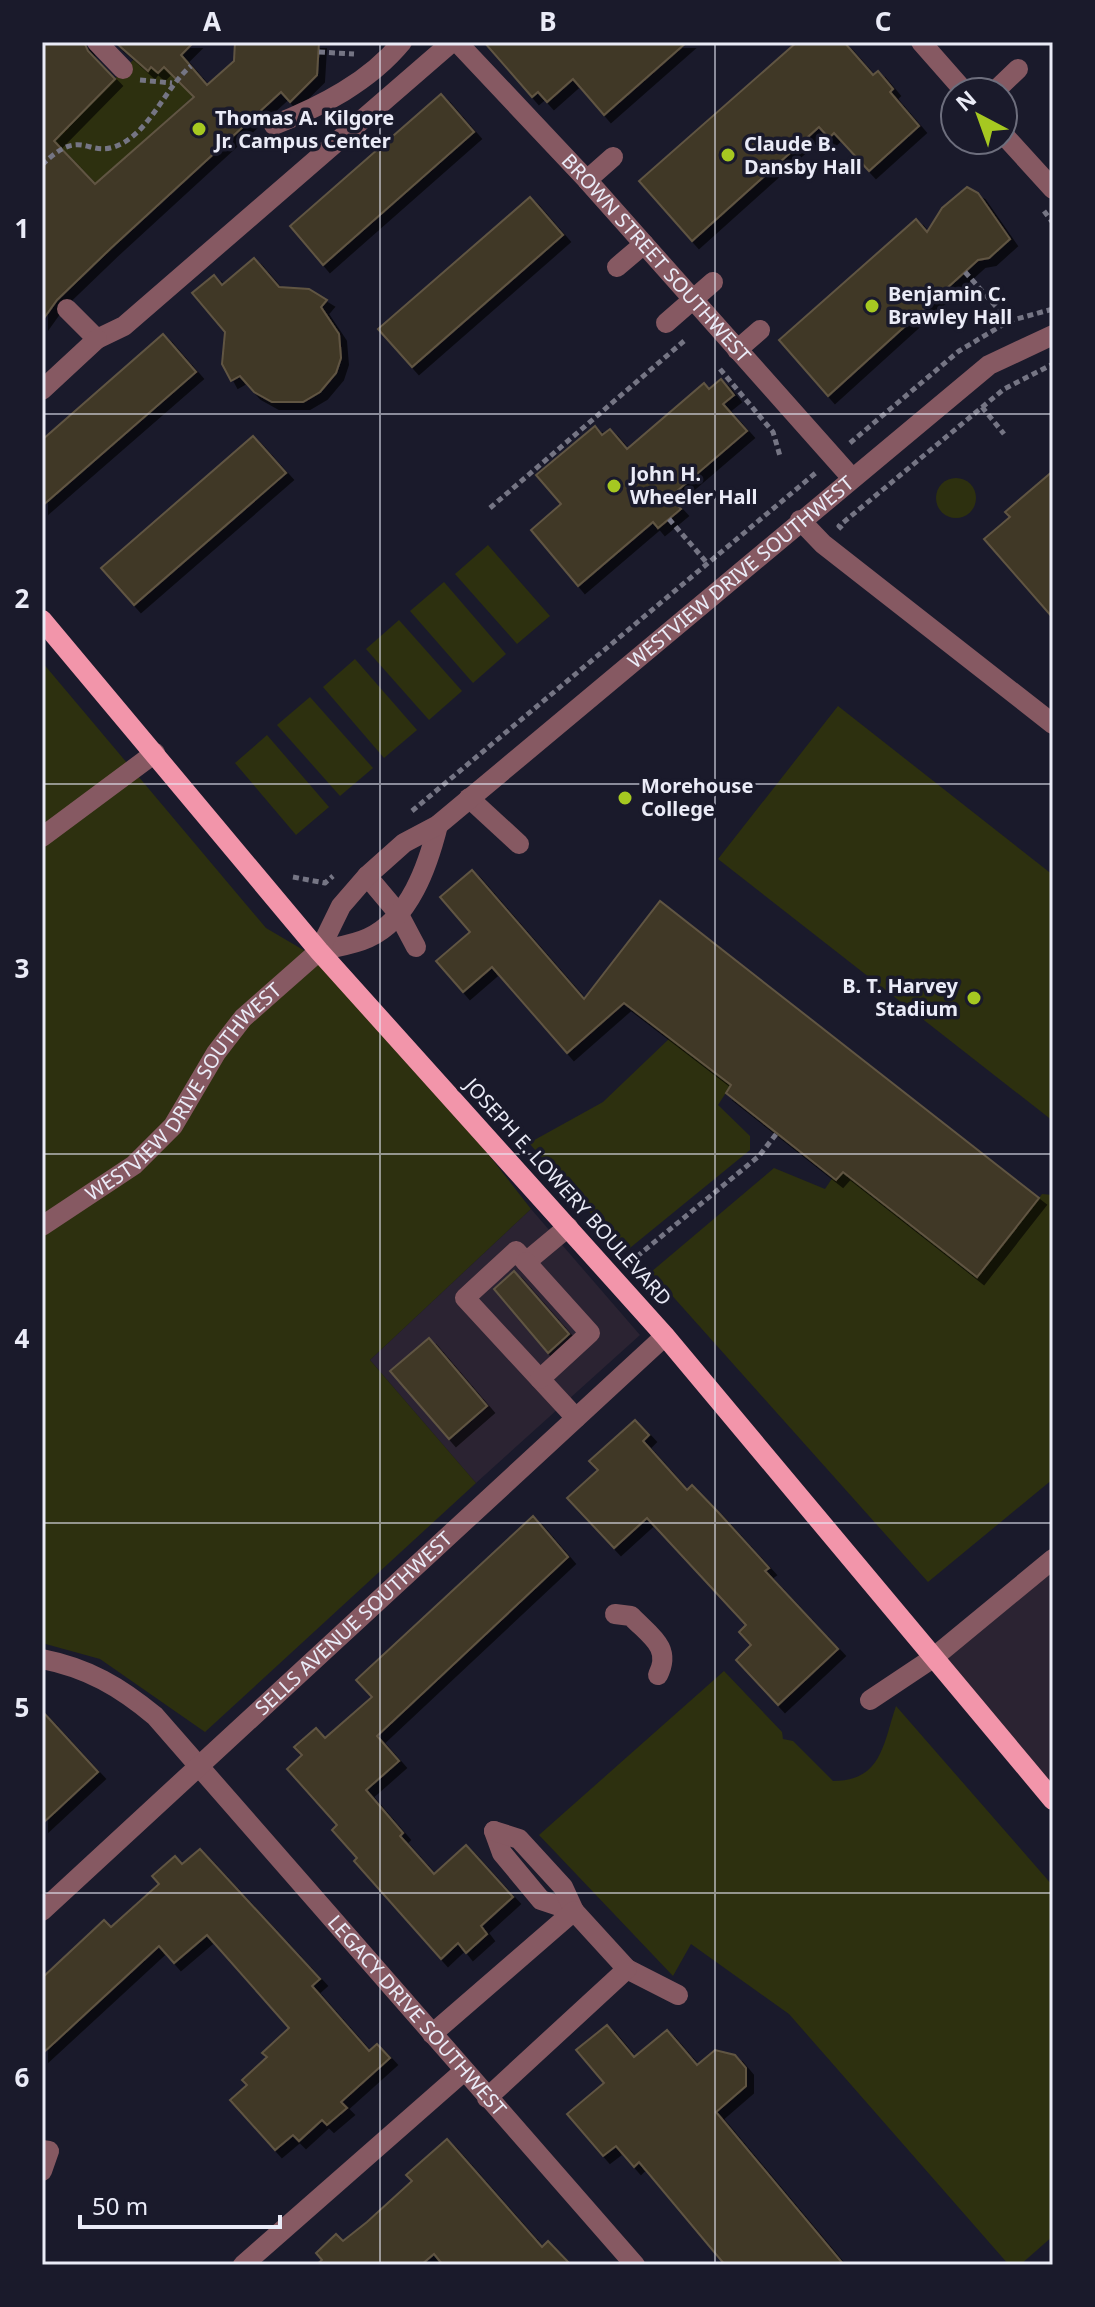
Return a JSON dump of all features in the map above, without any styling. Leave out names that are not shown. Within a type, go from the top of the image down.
[{"type":"main road","name":"JOSEPH E. LOWERY BOULEVARD","points":[[42,620],[319,951],[665,1336],[1053,1800]]},
{"type":"street","points":[[97,42],[123,69]]},
{"type":"street","points":[[274,125],[327,103],[388,59],[402,42]]},
{"type":"street","points":[[42,390],[97,339],[124,326],[455,42]]},
{"type":"street","name":"BROWN STREET SOUTHWEST","points":[[455,42],[587,180],[851,477]]},
{"type":"street","points":[[921,42],[951,76]]},
{"type":"street","points":[[1011,76],[1018,69]]},
{"type":"street","points":[[1019,152],[1053,189]]},
{"type":"street","points":[[587,180],[613,157]]},
{"type":"street","points":[[617,267],[644,244]]},
{"type":"street","points":[[666,323],[713,282]]},
{"type":"street","points":[[67,309],[97,339]]},
{"type":"street","points":[[737,350],[760,330]]},
{"type":"street","name":"WESTVIEW DRIVE SOUTHWEST","points":[[42,1226],[134,1165],[173,1126],[216,1053],[243,1018],[319,951],[341,906],[367,876],[404,843],[438,825],[851,477],[989,365],[1053,335]]},
{"type":"street","points":[[800,520],[823,544],[1053,724]]},
{"type":"street","points":[[42,837],[155,753]]},
{"type":"street","points":[[469,798],[519,844]]},
{"type":"street","name":"WESTVIEW DRIVE SOUTHWEST","points":[[319,951],[370,937],[398,913],[427,870],[438,825]]},
{"type":"street","points":[[367,876],[398,913],[416,947]]},
{"type":"street","points":[[526,1262],[568,1227]]},
{"type":"street","points":[[540,1379],[590,1333],[516,1251],[465,1298],[576,1418]]},
{"type":"street","name":"SELLS AVENUE SOUTHWEST","points":[[42,1911],[665,1336]]},
{"type":"street","points":[[870,1700],[933,1658],[1053,1559]]},
{"type":"street","points":[[615,1614],[631,1616],[664,1651],[665,1662],[658,1675]]},
{"type":"street","name":"LEGACY DRIVE SOUTHWEST","points":[[42,1659],[85,1669],[124,1690],[155,1716],[202,1766],[635,2265]]},
{"type":"street","points":[[432,2034],[574,1911],[627,1969],[678,1995]]},
{"type":"street","points":[[487,2098],[627,1969]]},
{"type":"street","points":[[246,2264],[464,2071]]},
{"type":"street","points":[[42,2150],[49,2151],[42,2171]]},
{"type":"path","points":[[319,52],[354,54]]},
{"type":"path","points":[[42,165],[54,153],[77,142],[102,148],[121,144],[153,113],[172,83],[191,66]]},
{"type":"path","points":[[965,272],[1009,321]]},
{"type":"path","points":[[411,812],[959,351],[1009,321],[1053,309]]},
{"type":"path","points":[[490,508],[691,335]]},
{"type":"path","points":[[712,359],[773,432],[780,456]]},
{"type":"path","points":[[851,536],[839,526],[1004,389],[1053,364]]},
{"type":"path","points":[[982,407],[1004,434]]},
{"type":"path","points":[[669,519],[708,564]]},
{"type":"path","points":[[293,877],[325,883],[338,873]]},
{"type":"path","points":[[629,1264],[759,1156],[777,1133]]},
{"type":"shaded area","points":[[531,1209],[640,1335],[476,1483],[370,1360]]},
{"type":"shaded area","points":[[1053,1558],[1053,1806],[933,1658]]},
{"type":"green space","points":[[136,57],[148,70],[151,67],[158,73],[165,67],[187,62],[207,84],[95,184],[45,178],[111,250],[99,260],[42,201],[42,154]]},
{"type":"green space","points":[[956,478],[970,484],[976,498],[970,512],[956,518],[942,512],[936,498],[942,484]]},
{"type":"green space","points":[[488,545],[550,616],[517,644],[455,574]]},
{"type":"green space","points":[[444,582],[506,654],[473,683],[410,611]]},
{"type":"green space","points":[[399,620],[462,691],[429,720],[366,649]]},
{"type":"green space","points":[[355,659],[417,730],[384,758],[323,687]]},
{"type":"green space","points":[[42,662],[266,928],[351,978],[531,1209],[370,1360],[476,1483],[205,1732],[100,1659],[42,1643]]},
{"type":"green space","points":[[310,697],[373,768],[340,796],[277,725]]},
{"type":"green space","name":"B. T. Harvey Stadium","points":[[838,706],[1053,875],[1053,1121],[718,859]]},
{"type":"green space","points":[[267,735],[329,807],[296,835],[235,763]]},
{"type":"green space","points":[[670,1038],[731,1085],[718,1105],[750,1136],[750,1150],[625,1252],[529,1143],[603,1102]]},
{"type":"green space","points":[[774,1168],[825,1189],[833,1177],[837,1180],[843,1172],[977,1277],[1042,1194],[1053,1195],[1053,1479],[928,1582],[651,1272]]},
{"type":"green space","points":[[724,1671],[782,1732],[783,1739],[793,1741],[833,1781],[862,1775],[871,1767],[883,1746],[896,1706],[1053,1886],[1053,2236],[1020,2265],[1009,2265],[789,2014],[691,1944],[673,1976],[539,1835]]},
{"type":"building","points":[[42,42],[84,42],[88,51],[115,79],[54,141],[95,184],[194,97],[164,67],[158,73],[151,67],[148,71],[115,42],[194,42],[181,55],[207,85],[234,61],[235,42],[319,42],[317,75],[290,102],[281,92],[110,249],[57,300],[42,321]]},
{"type":"building","points":[[484,42],[687,42],[604,115],[573,79],[547,102],[538,92],[532,97]]},
{"type":"building","name":"Claude B. Dansby Hall","points":[[797,42],[844,42],[873,75],[878,71],[893,89],[890,92],[919,126],[869,171],[834,133],[829,138],[819,127],[692,241],[639,181]]},
{"type":"building","points":[[441,94],[474,132],[323,265],[290,226]]},
{"type":"building","name":"Benjamin C. Brawley Hall","points":[[967,187],[978,193],[1010,239],[989,258],[978,260],[828,396],[779,340],[916,219],[927,232],[942,208]]},
{"type":"building","points":[[530,197],[563,235],[412,367],[378,329]]},
{"type":"building","points":[[254,258],[279,287],[309,289],[327,300],[321,307],[339,334],[341,358],[336,373],[320,392],[303,402],[272,402],[254,392],[240,376],[231,381],[222,364],[225,332],[192,293],[214,275],[222,285]]},
{"type":"building","points":[[163,334],[196,372],[42,506],[42,440]]},
{"type":"building","name":"John H. Wheeler Hall","points":[[721,379],[734,395],[723,404],[747,431],[670,497],[681,509],[658,528],[653,522],[578,586],[531,530],[561,504],[536,475],[595,426],[602,435],[610,429],[627,449],[704,383],[709,389]]},
{"type":"building","points":[[253,436],[286,473],[134,605],[101,568]]},
{"type":"building","points":[[1053,471],[1053,618],[984,539],[1010,517],[1005,512]]},
{"type":"building","points":[[472,870],[584,999],[660,901],[1039,1198],[977,1277],[843,1172],[836,1180],[726,1093],[731,1085],[624,1003],[567,1053],[492,967],[463,992],[436,961],[470,932],[440,897]]},
{"type":"building","points":[[514,1271],[569,1334],[548,1353],[494,1289]]},
{"type":"building","points":[[429,1338],[487,1406],[449,1439],[390,1371]]},
{"type":"building","points":[[635,1420],[649,1435],[643,1441],[687,1490],[692,1485],[718,1512],[769,1568],[765,1571],[838,1649],[778,1705],[736,1660],[751,1645],[739,1632],[746,1625],[647,1518],[614,1548],[567,1498],[598,1470],[589,1461]]},
{"type":"building","points":[[533,1516],[568,1557],[377,1736],[399,1761],[366,1790],[403,1833],[400,1836],[434,1874],[466,1845],[513,1897],[481,1926],[487,1934],[466,1953],[458,1943],[441,1959],[354,1861],[357,1858],[332,1830],[337,1825],[287,1769],[302,1755],[294,1747],[316,1728],[325,1738],[372,1697],[356,1680]]},
{"type":"building","points":[[42,1711],[98,1772],[42,1824]]},
{"type":"building","points":[[200,1849],[320,1979],[312,1986],[369,2051],[377,2044],[390,2058],[341,2102],[347,2108],[327,2125],[322,2120],[299,2141],[293,2135],[275,2150],[230,2100],[247,2085],[242,2080],[267,2057],[262,2053],[289,2028],[207,1935],[174,1963],[159,1946],[42,2054],[42,1978],[104,1920],[111,1927],[159,1884],[152,1876],[175,1856],[182,1864]]},
{"type":"building","points":[[607,2025],[634,2057],[667,2030],[697,2065],[715,2050],[735,2055],[746,2068],[746,2086],[716,2112],[844,2265],[725,2265],[639,2162],[634,2167],[616,2146],[603,2156],[567,2114],[604,2083],[576,2050]]},
{"type":"building","points":[[447,2139],[542,2247],[548,2241],[571,2265],[443,2265],[434,2254],[421,2265],[316,2265],[322,2260],[316,2253],[336,2234],[343,2241],[367,2222],[412,2181],[406,2175]]},
{"type":"place","name":"Thomas A. Kilgore Jr. Campus Center","points":[[199,129]]},
{"type":"place","name":"Claude B. Dansby Hall","points":[[728,155]]},
{"type":"place","name":"Benjamin C. Brawley Hall","points":[[872,306]]},
{"type":"place","name":"John H. Wheeler Hall","points":[[614,486]]},
{"type":"place","name":"Morehouse College","points":[[625,798]]},
{"type":"place","name":"B. T. Harvey Stadium","points":[[974,998]]}]
